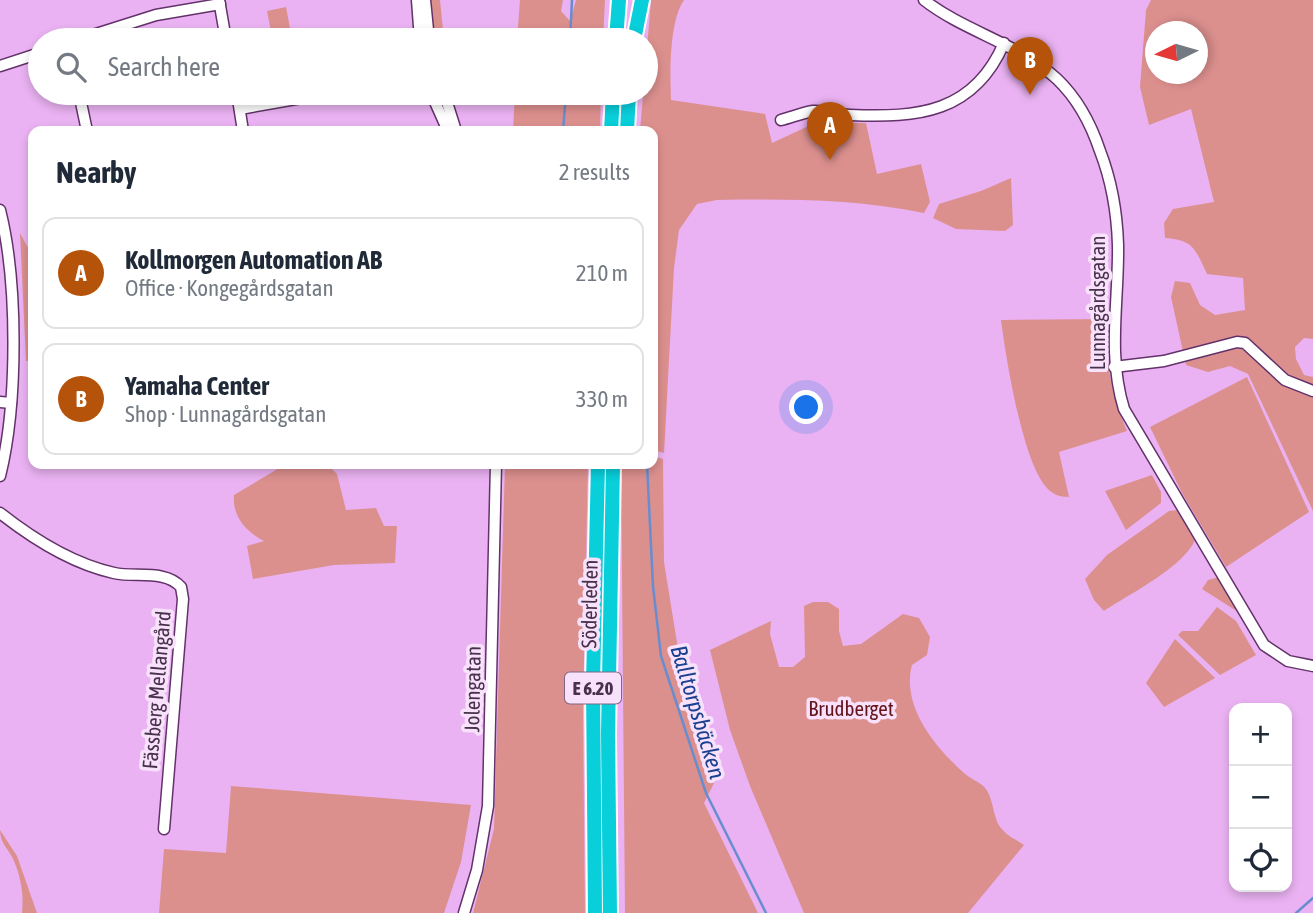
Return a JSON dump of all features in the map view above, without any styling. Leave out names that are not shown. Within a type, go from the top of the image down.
[{"type":"highway","points":[[617,28],[619,0]]},
{"type":"highway","points":[[633,0],[633,28]]},
{"type":"highway","points":[[636,28],[642,0]]},
{"type":"highway","points":[[611,126],[612,105]]},
{"type":"highway","points":[[627,126],[628,105]]},
{"type":"highway","name":"Söderleden","points":[[594,913],[593,684],[598,469]]},
{"type":"highway","name":"Söderleden","points":[[610,913],[608,734],[613,469]]},
{"type":"street","points":[[417,0],[419,28]]},
{"type":"street","points":[[425,0],[428,28]]},
{"type":"street","name":"Lunnagårdsgatan","points":[[924,0],[1044,68],[1067,89],[1089,124],[1105,163],[1112,190],[1118,237],[1114,366],[1129,419],[1172,493],[1186,510],[1264,645],[1288,661],[1313,666]]},
{"type":"street","points":[[114,28],[147,17],[219,2],[224,28]]},
{"type":"street","points":[[781,120],[815,111],[888,117],[929,112],[973,89],[991,68],[1004,43]]},
{"type":"street","points":[[0,66],[28,57]]},
{"type":"street","points":[[82,105],[86,126]]},
{"type":"street","points":[[239,105],[242,126]]},
{"type":"street","points":[[240,109],[262,105]]},
{"type":"street","points":[[436,105],[446,126]]},
{"type":"street","points":[[448,105],[454,126]]},
{"type":"street","points":[[0,210],[11,290],[5,403],[8,439],[0,476]]},
{"type":"street","points":[[1114,366],[1164,360],[1237,342],[1245,343],[1285,380],[1313,391]]},
{"type":"street","name":"Jolengatan","points":[[464,913],[477,870],[488,806],[496,469]]},
{"type":"street","name":"Fässberg Mellangård","points":[[0,513],[28,534],[94,567],[132,576],[169,578],[181,587],[183,598],[164,829]]},
{"type":"green space","points":[[431,0],[440,0],[443,28],[432,28]]},
{"type":"green space","points":[[520,0],[563,0],[561,11],[570,21],[576,0],[605,0],[604,28],[518,28]]},
{"type":"green space","points":[[651,0],[684,0],[673,34],[671,100],[765,114],[772,143],[815,123],[866,123],[877,174],[921,164],[930,202],[924,213],[820,201],[717,200],[697,204],[679,230],[674,268],[664,453],[658,451],[658,126],[640,126],[642,105],[658,105],[658,28],[649,28]]},
{"type":"green space","points":[[1151,0],[1313,0],[1313,339],[1304,338],[1295,347],[1296,359],[1304,375],[1313,377],[1313,511],[1248,374],[1230,366],[1208,372],[1186,365],[1171,297],[1175,281],[1190,283],[1200,305],[1215,315],[1245,310],[1243,278],[1207,274],[1192,247],[1182,241],[1165,238],[1164,223],[1173,209],[1214,202],[1191,109],[1149,125],[1140,87],[1145,23],[1145,84],[1208,84],[1208,21],[1145,21],[1146,10]]},
{"type":"green space","points":[[286,7],[290,28],[270,28],[267,11]]},
{"type":"green space","points":[[514,105],[601,105],[600,126],[513,126]]},
{"type":"green space","points":[[1011,178],[1013,225],[1005,231],[956,229],[933,218],[939,204]]},
{"type":"green space","points":[[20,233],[28,248],[26,361]]},
{"type":"green space","points":[[1108,319],[1110,376],[1116,403],[1127,431],[1059,452],[1069,497],[1059,496],[1046,487],[1030,454],[1016,407],[1001,320]]},
{"type":"green space","points":[[1247,377],[1309,512],[1226,567],[1182,493],[1150,427]]},
{"type":"green space","points":[[658,458],[663,459],[664,562],[683,680],[714,783],[704,803],[758,913],[625,913],[621,469],[658,469]]},
{"type":"green space","points":[[278,469],[332,469],[337,474],[346,510],[376,508],[384,526],[397,526],[395,563],[334,565],[253,579],[247,546],[264,541],[251,533],[238,516],[234,495]]},
{"type":"green space","points":[[505,469],[588,469],[583,711],[585,913],[473,913],[494,829]]},
{"type":"green space","points":[[1152,475],[1161,492],[1161,503],[1126,530],[1105,491]]},
{"type":"green space","points":[[1179,510],[1197,534],[1192,545],[1172,567],[1104,611],[1094,600],[1085,579],[1107,555],[1169,511]]},
{"type":"green space","points":[[1223,576],[1240,608],[1235,610],[1202,589],[1208,580]]},
{"type":"green space","name":"Brudberget","points":[[813,602],[828,602],[839,609],[839,631],[843,646],[861,644],[903,614],[919,618],[930,637],[927,655],[912,665],[911,696],[916,710],[923,725],[942,751],[964,773],[986,789],[1002,829],[1024,845],[968,913],[804,913],[750,786],[730,730],[710,650],[771,621],[770,634],[779,667],[793,667],[805,657],[804,606]]},
{"type":"green space","points":[[1217,607],[1236,621],[1256,655],[1220,675],[1178,635],[1182,631],[1198,631]]},
{"type":"green space","points":[[1175,639],[1215,678],[1164,707],[1146,683]]},
{"type":"green space","points":[[231,786],[471,805],[461,862],[444,913],[159,913],[164,849],[226,853]]},
{"type":"green space","points":[[0,830],[17,856],[37,913],[22,913],[18,873],[1,839]]},
{"type":"waterway","name":"Balltorpsbäcken","points":[[571,28],[572,0]]},
{"type":"waterway","name":"Balltorpsbäcken","points":[[563,126],[565,105]]},
{"type":"waterway","name":"Balltorpsbäcken","points":[[647,469],[653,586],[661,656],[706,793],[766,913]]},
{"type":"waterway","points":[[1296,913],[1313,898]]},
{"type":"place","name":"Yamaha Center","points":[[1030,95]]},
{"type":"place","name":"Kollmorgen Automation AB","points":[[830,160]]}]
